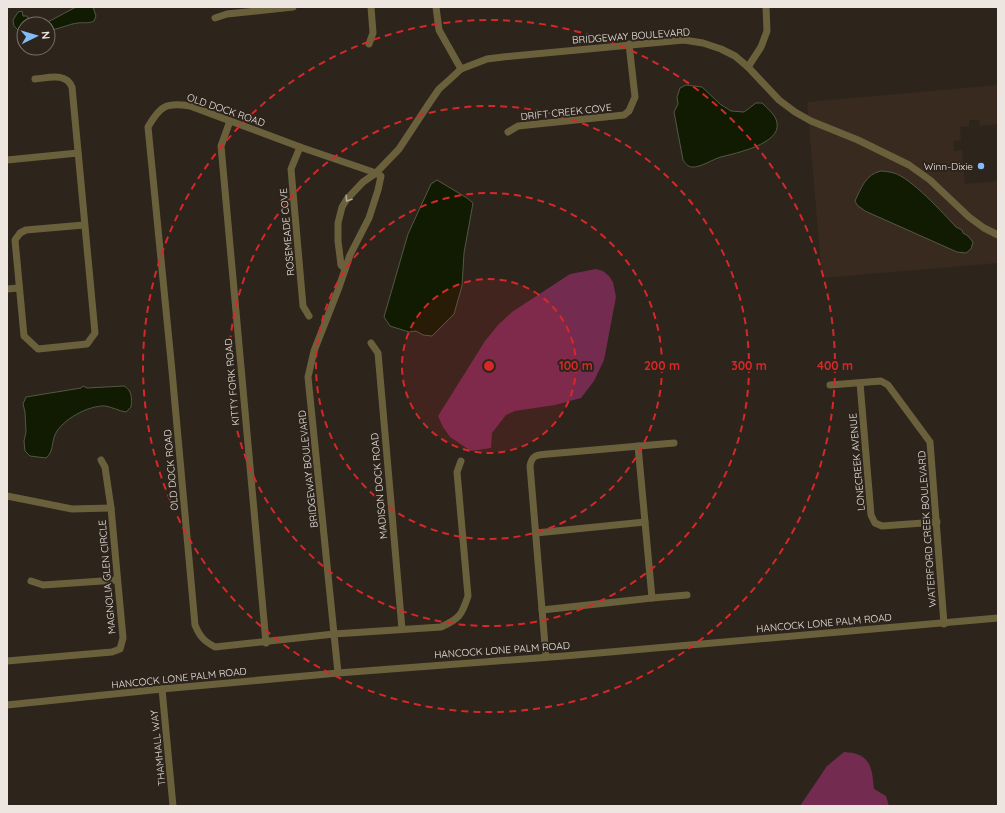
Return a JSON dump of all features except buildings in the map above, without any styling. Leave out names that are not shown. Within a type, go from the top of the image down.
[{"type":"street","points":[[215,18],[227,14],[293,7]]},
{"type":"street","points":[[368,44],[373,34],[371,7]]},
{"type":"street","points":[[436,7],[439,30],[461,69]]},
{"type":"street","points":[[748,67],[761,47],[767,31],[766,7]]},
{"type":"street","name":"BRIDGEWAY BOULEVARD","points":[[345,269],[341,265],[338,241],[338,223],[342,207],[354,190],[376,173],[399,149],[439,89],[461,69],[487,59],[503,56],[684,40],[695,41],[722,49],[748,67],[779,100],[795,112],[909,164],[930,180],[969,217],[984,228],[998,235]]},
{"type":"street","name":"DRIFT CREEK COVE","points":[[508,132],[518,126],[624,115],[629,111],[635,97],[629,44]]},
{"type":"street","points":[[35,79],[61,77],[68,81],[71,85],[95,333],[87,344],[38,349],[24,336],[15,240],[20,233],[26,230],[84,225]]},
{"type":"street","name":"OLD DOCK ROAD","points":[[376,173],[300,147],[190,106],[175,104],[165,106],[154,116],[148,127],[195,625],[199,633],[206,642],[215,647],[266,643],[334,634],[441,627],[455,620],[464,609],[468,596],[457,472],[461,461]]},
{"type":"street","name":"KITTY FORK ROAD","points":[[230,121],[221,146],[266,643]]},
{"type":"street","name":"ROSEMEADE COVE","points":[[300,147],[291,169],[303,306],[309,316]]},
{"type":"street","points":[[7,160],[78,153]]},
{"type":"street","name":"BRIDGEWAY BOULEVARD","points":[[338,673],[308,377],[314,351],[350,255],[369,218],[381,176],[376,173]]},
{"type":"street","points":[[7,290],[19,288]]},
{"type":"street","name":"MADISON DOCK ROAD","points":[[371,343],[378,353],[402,629]]},
{"type":"street","name":"WATERFORD CREEK BOULEVARD","points":[[830,385],[881,382],[888,385],[930,442],[944,624]]},
{"type":"street","name":"LONECREEK AVENUE","points":[[860,383],[871,515],[875,523],[882,526],[937,522]]},
{"type":"street","points":[[546,657],[530,466],[531,460],[534,456],[674,443]]},
{"type":"street","points":[[638,446],[652,598]]},
{"type":"street","name":"MAGNOLIA GLEN CIRCLE","points":[[7,661],[112,652],[120,649],[123,638],[111,508],[105,467],[101,460]]},
{"type":"street","name":"MAGNOLIA GLEN CIRCLE","points":[[7,496],[72,509],[111,508]]},
{"type":"street","points":[[536,533],[645,522]]},
{"type":"street","points":[[31,581],[43,585],[117,580]]},
{"type":"street","points":[[542,610],[687,595]]},
{"type":"street","name":"HANCOCK LONE PALM ROAD","points":[[7,705],[338,673],[546,657],[878,628],[944,624],[998,618]]},
{"type":"street","name":"THAMHALL WAY","points":[[162,689],[173,806]]},
{"type":"shaded area","points":[[76,7],[93,7],[96,16],[94,21],[56,29],[56,18]]},
{"type":"shaded area","points":[[22,11],[23,16],[16,16],[16,28],[13,20],[18,12]]},
{"type":"shaded area","points":[[686,85],[702,87],[720,104],[731,111],[744,112],[756,103],[762,103],[775,117],[777,123],[776,130],[772,137],[756,146],[718,158],[699,166],[689,166],[683,160],[674,112],[678,104],[677,97],[680,88]]},
{"type":"shaded area","points":[[998,85],[998,124],[980,126],[979,120],[969,120],[969,126],[960,127],[961,140],[953,141],[954,151],[962,150],[965,184],[998,181],[998,263],[822,278],[807,102]]},
{"type":"shaded area","points":[[881,171],[894,173],[901,176],[918,189],[956,227],[968,236],[973,242],[971,249],[966,253],[957,252],[865,211],[857,205],[855,201],[865,182],[871,175]]},
{"type":"shaded area","points":[[437,180],[473,203],[464,253],[462,286],[454,314],[432,336],[423,335],[416,331],[409,332],[390,326],[384,317],[408,234],[431,184]]},
{"type":"shaded area","points":[[596,269],[603,271],[609,276],[613,282],[616,297],[604,360],[594,381],[581,398],[555,405],[515,411],[506,415],[492,433],[491,448],[471,451],[450,437],[438,416],[485,341],[498,325],[512,312],[570,274]]},
{"type":"shaded area","points":[[83,386],[87,388],[124,386],[129,390],[131,395],[131,407],[126,412],[105,406],[99,406],[76,414],[58,429],[50,453],[46,458],[30,456],[25,451],[24,441],[26,432],[23,404],[26,397],[81,388]]},
{"type":"shaded area","points":[[844,752],[860,755],[865,759],[871,768],[874,789],[886,796],[889,806],[800,806],[827,766]]},
{"type":"place","name":"Winn-Dixie","points":[[981,166]]}]
